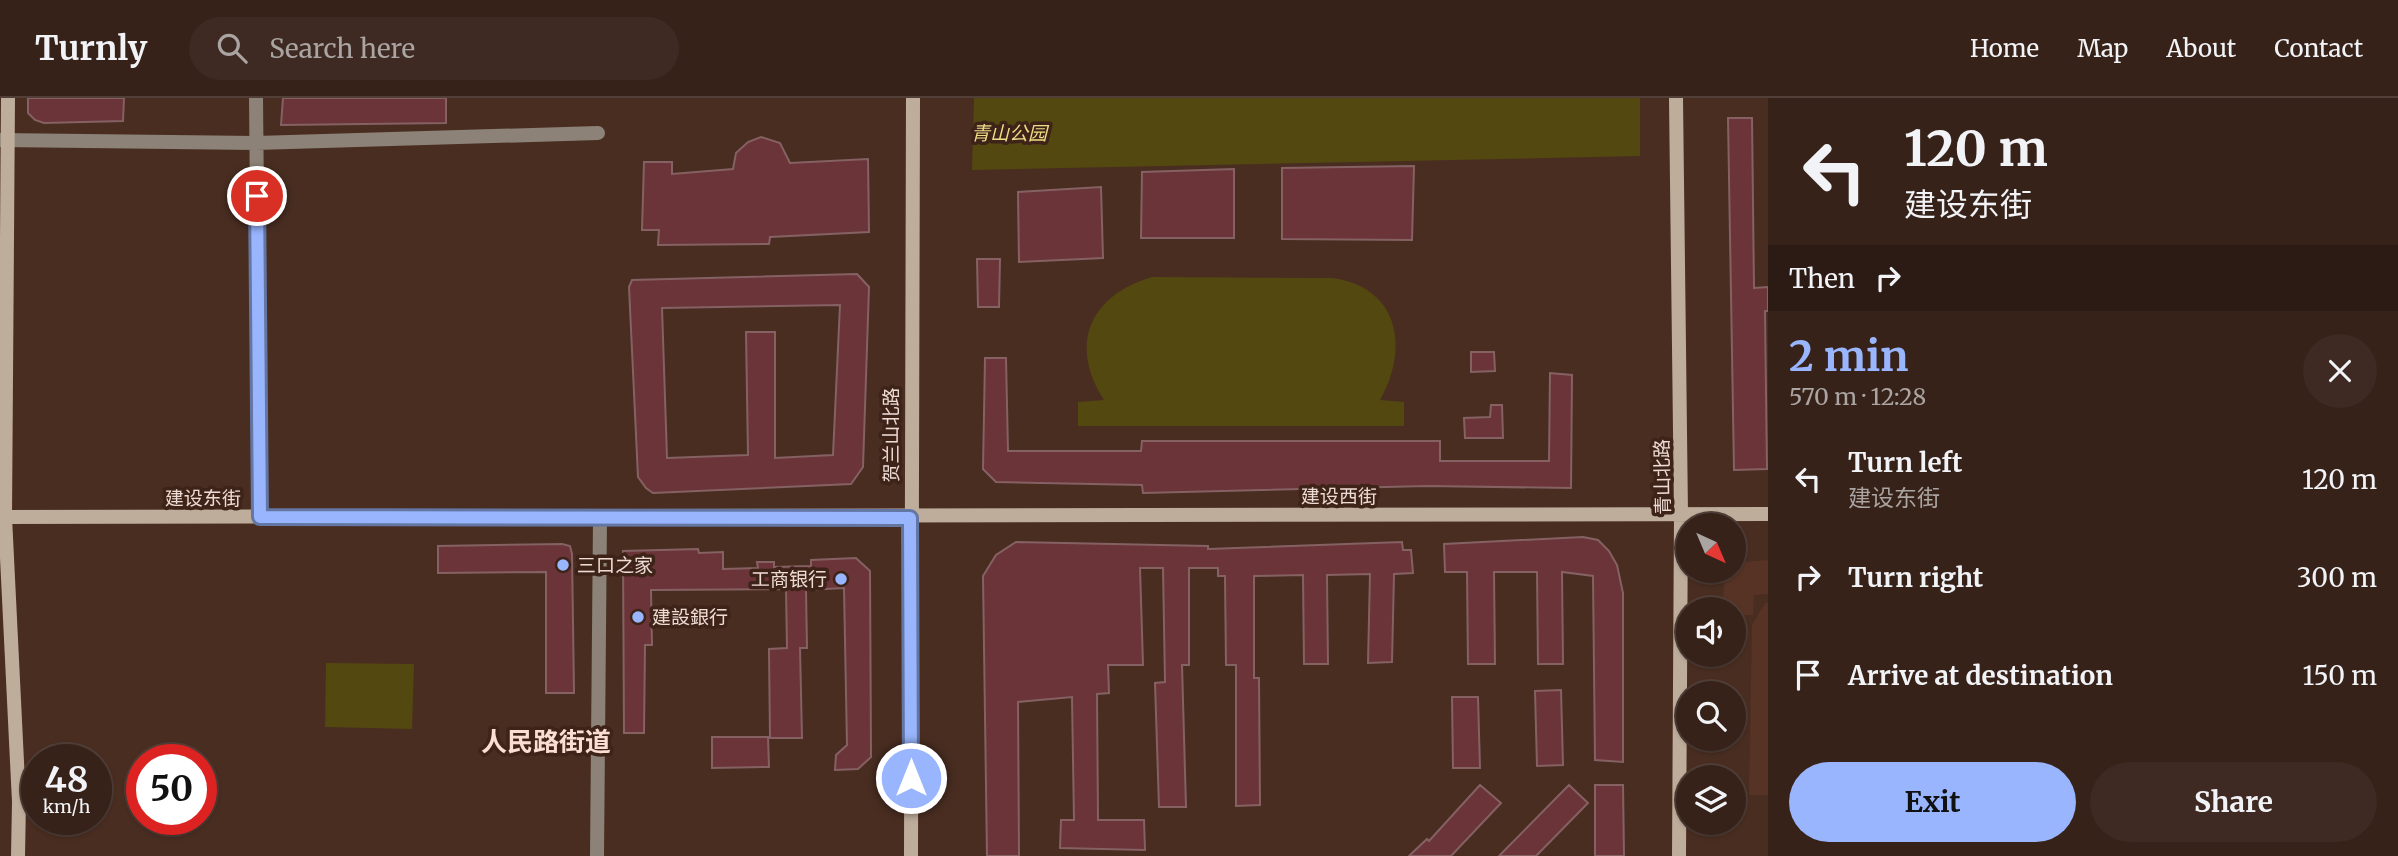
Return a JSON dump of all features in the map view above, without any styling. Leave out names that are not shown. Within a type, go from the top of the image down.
[{"type":"main road","points":[[8,98],[4,139],[2,517],[19,802],[18,856]]},
{"type":"main road","name":"贺兰山北路","points":[[911,856],[912,98]]},
{"type":"main road","name":"青山北路","points":[[1676,98],[1681,513]]},
{"type":"main road","name":"建设西街","points":[[910,518],[1676,514]]},
{"type":"main road","name":"建设西街","points":[[1746,514],[1768,514]]},
{"type":"main road","name":"建设东街","points":[[2,517],[910,518]]},
{"type":"main road","name":"青山北路","points":[[1679,856],[1681,583]]},
{"type":"street","points":[[256,98],[260,517]]},
{"type":"street","points":[[4,139],[257,143],[598,133]]},
{"type":"street","points":[[597,856],[600,518]]},
{"type":"shaded area","points":[[1768,560],[1768,594],[1754,595],[1753,615],[1746,615],[1746,597],[1723,597],[1724,583],[1746,583],[1746,562]]},
{"type":"shaded area","points":[[1765,603],[1768,603],[1768,795],[1749,795],[1752,625]]},
{"type":"green space","name":"青山公园","points":[[974,98],[1640,98],[1640,156],[972,170]]},
{"type":"green space","points":[[1152,277],[1332,278],[1355,284],[1372,294],[1385,307],[1392,323],[1395,341],[1394,361],[1380,400],[1404,402],[1404,426],[1078,426],[1078,402],[1104,400],[1093,380],[1088,360],[1087,342],[1091,325],[1100,309],[1113,296]]},
{"type":"green space","points":[[326,663],[414,664],[412,729],[325,727]]},
{"type":"building","points":[[28,98],[124,98],[123,121],[44,123],[35,120],[28,113]]},
{"type":"building","points":[[283,98],[446,98],[446,123],[281,125]]},
{"type":"building","points":[[1728,118],[1752,118],[1754,288],[1768,287],[1768,311],[1765,311],[1767,469],[1734,470]]},
{"type":"building","points":[[761,137],[780,143],[790,163],[868,159],[869,232],[770,237],[769,244],[658,245],[659,230],[642,230],[644,162],[672,162],[672,174],[733,169],[736,153],[748,142]]},
{"type":"building","points":[[1414,166],[1412,240],[1282,239],[1282,168]]},
{"type":"building","points":[[1234,169],[1234,238],[1141,238],[1142,172]]},
{"type":"building","points":[[1101,187],[1103,258],[1019,262],[1018,192]]},
{"type":"building","points":[[977,259],[1000,259],[999,307],[978,307]]},
{"type":"building","points":[[857,274],[869,287],[863,467],[851,484],[653,493],[646,488],[638,477],[629,287],[632,280]],"holes":[[[840,305],[833,455],[775,458],[775,332],[746,332],[748,455],[667,458],[662,308]]]},
{"type":"building","points":[[1471,352],[1494,352],[1495,371],[1471,372]]},
{"type":"building","points":[[985,358],[1006,358],[1008,451],[1141,451],[1142,441],[1440,441],[1440,461],[1549,461],[1550,373],[1572,375],[1571,488],[1427,486],[1143,493],[1142,485],[996,482],[983,469]]},
{"type":"building","points":[[1491,405],[1502,405],[1503,438],[1465,438],[1464,418],[1490,417]]},
{"type":"building","points":[[1583,537],[1598,540],[1609,551],[1617,565],[1623,593],[1623,762],[1595,760],[1593,576],[1562,572],[1563,664],[1538,664],[1537,572],[1494,572],[1495,664],[1468,664],[1467,572],[1445,572],[1444,544]]},
{"type":"building","points":[[1016,542],[1208,546],[1208,549],[1402,542],[1403,550],[1411,550],[1413,573],[1394,574],[1392,662],[1368,663],[1370,574],[1327,575],[1328,664],[1304,664],[1303,575],[1254,576],[1254,678],[1259,678],[1260,805],[1236,806],[1236,665],[1226,665],[1225,576],[1218,576],[1218,568],[1189,568],[1189,665],[1182,665],[1186,807],[1159,807],[1155,683],[1165,682],[1163,568],[1140,568],[1143,665],[1108,665],[1109,693],[1097,694],[1098,820],[1144,820],[1145,850],[1060,848],[1061,820],[1074,820],[1072,697],[1018,702],[1019,856],[987,856],[983,576],[996,555]]},
{"type":"building","points":[[438,546],[570,546],[572,554],[574,693],[546,693],[546,572],[438,573]]},
{"type":"building","points":[[698,549],[699,553],[723,552],[723,569],[758,568],[757,562],[774,562],[774,567],[811,566],[811,560],[856,558],[870,571],[871,757],[858,769],[835,770],[836,755],[847,745],[844,588],[806,590],[807,648],[800,648],[802,738],[770,738],[769,649],[787,648],[786,589],[651,590],[652,645],[645,645],[644,733],[624,733],[623,551]]},
{"type":"building","points":[[1561,690],[1563,765],[1537,766],[1535,691]]},
{"type":"building","points":[[1452,697],[1478,697],[1480,768],[1453,768]]},
{"type":"building","points":[[712,737],[768,737],[769,767],[712,768]]},
{"type":"building","points":[[1480,785],[1501,803],[1451,856],[1409,856],[1427,839],[1429,841]]},
{"type":"building","points":[[1569,785],[1588,803],[1536,856],[1499,856]]},
{"type":"building","points":[[1595,785],[1623,785],[1624,856],[1595,856]]},
{"type":"place","name":"三口之家","points":[[563,565]]},
{"type":"place","name":"工商银行","points":[[841,579]]},
{"type":"place","name":"建設銀行","points":[[638,617]]},
{"type":"district","name":"人民路街道","points":[[546,741]]},
{"type":"route","points":[[257,196],[260,517],[910,518],[911,778]]}]
